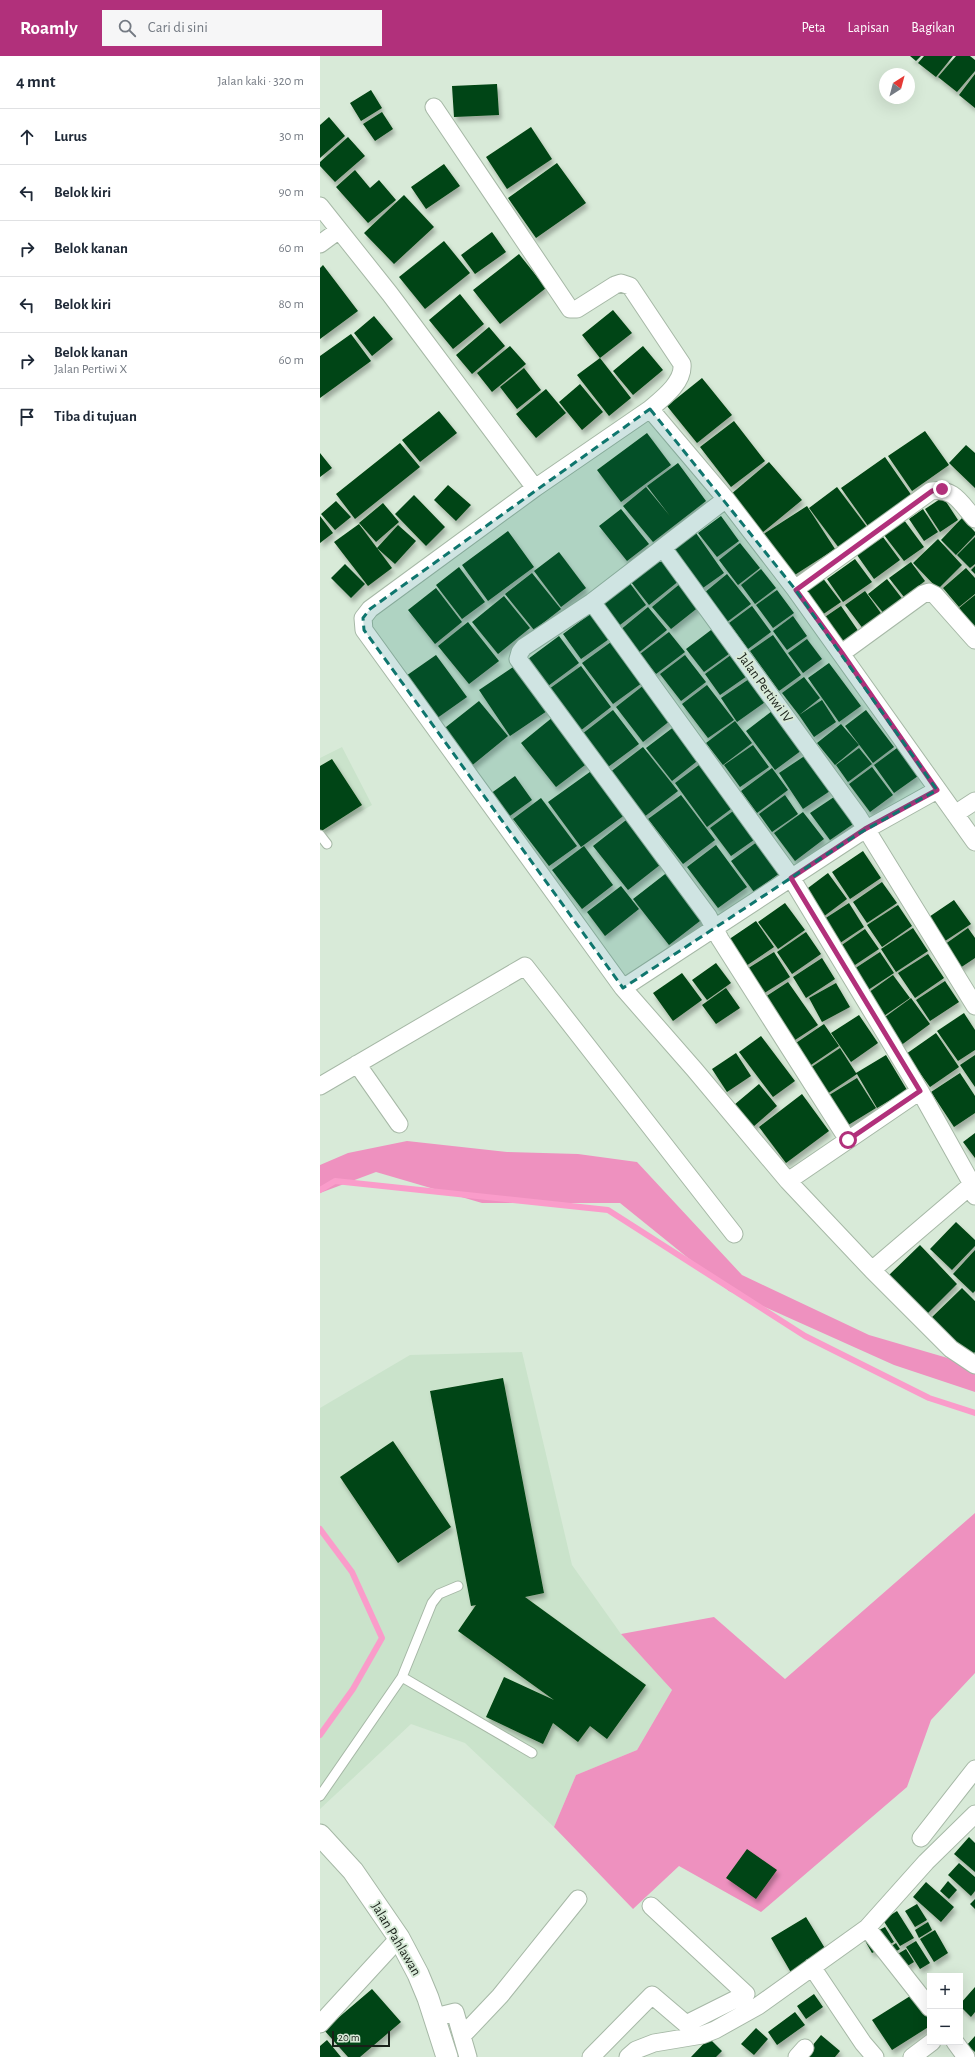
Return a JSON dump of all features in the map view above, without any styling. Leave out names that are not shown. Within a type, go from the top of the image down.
[{"type":"street","points":[[434,107],[570,309],[577,309],[615,285],[621,283],[630,286],[682,364],[683,370],[680,378],[664,397],[650,409],[535,488],[370,609],[363,618],[364,630],[623,988],[694,1069],[788,1181],[872,1270],[951,1350],[975,1365]]},
{"type":"street","points":[[320,206],[390,294],[535,488]]},
{"type":"street","points":[[320,244],[339,230]]},
{"type":"street","points":[[650,409],[726,499],[796,590],[975,842]]},
{"type":"street","points":[[796,590],[932,491],[942,489],[952,492],[975,519]]},
{"type":"street","points":[[726,499],[592,602],[524,647],[520,652],[518,659],[708,916],[714,928],[848,1140]]},
{"type":"street","name":"Jalan Pertiwi IV","points":[[663,548],[853,810],[975,1006]]},
{"type":"street","points":[[842,653],[923,594],[929,592],[935,594],[975,640]]},
{"type":"street","points":[[592,602],[791,878],[920,1091],[974,1187],[872,1270]]},
{"type":"street","points":[[623,988],[865,829],[937,790]]},
{"type":"street","points":[[955,814],[975,802]]},
{"type":"street","points":[[320,1086],[525,966],[734,1234]]},
{"type":"street","points":[[357,1064],[399,1124]]},
{"type":"street","points":[[788,1181],[920,1091]]},
{"type":"street","points":[[947,1842],[926,1832],[975,1769]]},
{"type":"street","points":[[628,2057],[636,2050],[654,2043],[716,2030],[758,2006],[867,1928],[975,1814]]},
{"type":"street","name":"Jalan Pahlawan","points":[[320,1835],[353,1871],[399,1938],[418,1974],[435,2017],[447,2057]]},
{"type":"street","points":[[463,2035],[500,1996],[578,1899]]},
{"type":"street","points":[[591,2057],[652,1995],[686,2024],[746,1994],[651,1906]]},
{"type":"street","points":[[867,1928],[927,2004]]},
{"type":"street","points":[[320,2024],[399,1938]]},
{"type":"street","points":[[812,1968],[863,2043],[875,2057]]},
{"type":"street","points":[[435,2017],[455,2012],[463,2035],[468,2057]]},
{"type":"street","points":[[912,2057],[928,2045]]},
{"type":"street","points":[[957,2045],[966,2057]]},
{"type":"lane","points":[[320,835],[327,844]]},
{"type":"lane","points":[[320,1796],[402,1677],[432,1603],[439,1594],[458,1586]]},
{"type":"lane","points":[[402,1677],[532,1753]]},
{"type":"highlighted area","points":[[650,409],[795,589],[937,790],[858,834],[623,988],[364,630],[363,618],[370,609]]},
{"type":"shaded area","points":[[342,747],[372,805],[320,835],[320,758]]},
{"type":"shaded area","points":[[407,1141],[507,1152],[578,1154],[637,1162],[742,1275],[869,1335],[975,1366],[975,1392],[894,1365],[729,1291],[620,1203],[482,1203],[376,1172],[320,1193],[320,1165],[348,1153]]},
{"type":"shaded area","points":[[522,1352],[572,1565],[621,1634],[672,1690],[637,1750],[576,1775],[554,1827],[465,1743],[411,1724],[320,1809],[320,1408],[410,1355]]},
{"type":"shaded area","points":[[975,1513],[975,1673],[931,1720],[907,1787],[761,1912],[679,1866],[633,1909],[554,1827],[576,1775],[637,1750],[672,1690],[621,1634],[714,1617],[785,1679]]},
{"type":"building","points":[[910,56],[921,56],[916,61]]},
{"type":"building","points":[[924,56],[953,56],[936,77],[918,63]]},
{"type":"building","points":[[956,56],[970,56],[975,60],[975,71],[957,92],[938,77]]},
{"type":"building","points":[[975,74],[975,108],[959,95]]},
{"type":"building","points":[[497,84],[499,115],[454,117],[452,86]]},
{"type":"building","points":[[371,90],[382,108],[361,121],[350,103]]},
{"type":"building","points":[[382,112],[393,129],[375,141],[363,124]]},
{"type":"building","points":[[329,117],[345,136],[320,158],[320,125]]},
{"type":"building","points":[[531,127],[552,159],[507,189],[486,157]]},
{"type":"building","points":[[348,137],[365,156],[335,182],[320,166],[320,162]]},
{"type":"building","points":[[557,163],[586,203],[536,238],[508,198]]},
{"type":"building","points":[[444,164],[460,186],[426,209],[411,187]]},
{"type":"building","points":[[355,170],[370,188],[379,180],[396,200],[368,223],[336,187]]},
{"type":"building","points":[[404,195],[434,227],[394,264],[364,233]]},
{"type":"building","points":[[492,232],[506,252],[475,274],[461,255]]},
{"type":"building","points":[[444,241],[470,273],[425,309],[399,277]]},
{"type":"building","points":[[519,254],[546,288],[500,324],[473,290]]},
{"type":"building","points":[[323,265],[358,311],[320,339],[320,268]]},
{"type":"building","points":[[460,294],[484,324],[453,349],[429,320]]},
{"type":"building","points":[[613,310],[632,333],[600,358],[582,335]]},
{"type":"building","points":[[374,316],[393,339],[372,356],[354,333]]},
{"type":"building","points":[[489,327],[505,346],[472,374],[456,355]]},
{"type":"building","points":[[351,334],[371,361],[320,398],[320,356]]},
{"type":"building","points":[[510,346],[526,364],[492,392],[477,373]]},
{"type":"building","points":[[643,346],[663,370],[633,395],[613,371]]},
{"type":"building","points":[[600,358],[631,398],[609,416],[577,375]]},
{"type":"building","points":[[524,368],[541,390],[517,409],[500,387]]},
{"type":"building","points":[[702,378],[732,415],[697,443],[667,406]]},
{"type":"building","points":[[580,384],[603,412],[582,430],[559,402]]},
{"type":"building","points":[[546,389],[566,413],[536,438],[516,414]]},
{"type":"building","points":[[439,411],[457,433],[420,462],[402,440]]},
{"type":"building","points":[[734,421],[765,461],[731,487],[700,447]]},
{"type":"building","points":[[925,431],[949,465],[912,491],[888,456]]},
{"type":"building","points":[[647,433],[671,465],[621,502],[597,470]]},
{"type":"building","points":[[400,443],[420,467],[355,519],[336,494]]},
{"type":"building","points":[[966,445],[975,453],[975,488],[949,463]]},
{"type":"building","points":[[320,453],[332,468],[320,477]]},
{"type":"building","points":[[885,457],[912,496],[868,526],[841,488]]},
{"type":"building","points":[[769,462],[802,500],[762,533],[730,495]]},
{"type":"building","points":[[678,463],[706,501],[653,542],[623,506],[646,487],[670,516],[647,486]]},
{"type":"building","points":[[448,485],[471,505],[456,521],[434,500]]},
{"type":"building","points":[[837,487],[867,527],[839,548],[809,508]]},
{"type":"building","points":[[414,495],[445,527],[426,546],[395,514]]},
{"type":"building","points":[[943,497],[958,520],[940,532],[925,509]]},
{"type":"building","points":[[336,501],[351,517],[335,530],[321,514]]},
{"type":"building","points":[[383,503],[399,522],[376,542],[359,523]]},
{"type":"building","points":[[807,506],[835,549],[790,578],[762,535]]},
{"type":"building","points":[[621,509],[649,544],[627,561],[599,526]]},
{"type":"building","points":[[923,509],[938,532],[924,541],[909,519]]},
{"type":"building","points":[[320,516],[333,533],[320,543]]},
{"type":"building","points":[[721,516],[739,541],[717,557],[698,533]]},
{"type":"building","points":[[962,518],[975,532],[975,535],[956,555],[941,540]]},
{"type":"building","points":[[904,520],[924,547],[904,561],[884,535]]},
{"type":"building","points":[[359,524],[392,568],[368,586],[334,542]]},
{"type":"building","points":[[398,525],[416,541],[395,564],[377,548]]},
{"type":"building","points":[[508,531],[534,567],[488,601],[462,565]]},
{"type":"building","points":[[696,533],[724,573],[700,590],[672,550]]},
{"type":"building","points":[[883,537],[900,560],[874,579],[857,555]]},
{"type":"building","points":[[975,537],[975,564],[970,568],[957,555]]},
{"type":"building","points":[[938,539],[962,565],[938,589],[913,563]]},
{"type":"building","points":[[740,543],[760,568],[738,585],[719,560]]},
{"type":"building","points":[[559,552],[586,588],[561,607],[534,571]]},
{"type":"building","points":[[661,558],[680,580],[649,605],[631,582]]},
{"type":"building","points":[[855,559],[872,582],[843,602],[827,579]]},
{"type":"building","points":[[911,562],[925,581],[904,597],[889,578]]},
{"type":"building","points":[[345,564],[365,584],[351,598],[331,578]]},
{"type":"building","points":[[975,566],[975,574],[971,570]]},
{"type":"building","points":[[459,567],[485,602],[462,619],[436,585]]},
{"type":"building","points":[[966,568],[975,578],[975,594],[959,607],[943,588]]},
{"type":"building","points":[[761,569],[776,588],[755,604],[741,585]]},
{"type":"building","points":[[532,573],[561,609],[534,630],[505,594]]},
{"type":"building","points":[[727,574],[751,604],[727,622],[704,593]]},
{"type":"building","points":[[822,577],[841,602],[819,617],[801,593]]},
{"type":"building","points":[[887,579],[904,601],[885,615],[868,594]]},
{"type":"building","points":[[629,582],[646,605],[616,628],[598,605]]},
{"type":"building","points":[[681,583],[700,606],[671,629],[652,607]]},
{"type":"building","points":[[436,588],[462,622],[435,644],[408,610]]},
{"type":"building","points":[[777,590],[794,613],[773,628],[756,605]]},
{"type":"building","points":[[865,591],[883,616],[864,630],[845,605]]},
{"type":"building","points":[[975,595],[975,627],[959,608]]},
{"type":"building","points":[[504,596],[530,628],[498,654],[472,622]]},
{"type":"building","points":[[752,606],[771,632],[748,649],[729,623]]},
{"type":"building","points":[[841,606],[859,632],[841,645],[822,619]]},
{"type":"building","points":[[648,607],[667,630],[637,654],[619,631]]},
{"type":"building","points":[[590,614],[609,639],[581,659],[563,634]]},
{"type":"building","points":[[793,616],[807,636],[787,650],[773,631]]},
{"type":"building","points":[[468,622],[499,661],[469,684],[438,646]]},
{"type":"building","points":[[715,627],[733,651],[704,672],[686,649]]},
{"type":"building","points":[[669,632],[685,652],[656,674],[640,654]]},
{"type":"building","points":[[773,635],[801,675],[779,691],[750,651]]},
{"type":"building","points":[[559,636],[579,663],[548,686],[528,659]]},
{"type":"building","points":[[807,639],[822,659],[803,673],[788,653]]},
{"type":"building","points":[[611,642],[642,683],[613,704],[582,663]]},
{"type":"building","points":[[735,652],[750,674],[720,695],[705,674]]},
{"type":"building","points":[[436,655],[467,697],[433,721],[403,678]]},
{"type":"building","points":[[685,655],[706,682],[681,701],[660,674]]},
{"type":"building","points":[[519,663],[550,709],[510,736],[479,690]]},
{"type":"building","points":[[829,663],[861,706],[839,722],[808,678]]},
{"type":"building","points":[[581,666],[611,707],[580,731],[549,689]]},
{"type":"building","points":[[752,677],[768,700],[737,722],[721,698]]},
{"type":"building","points":[[804,677],[820,698],[799,715],[782,693]]},
{"type":"building","points":[[644,685],[671,720],[643,742],[616,707]]},
{"type":"building","points":[[707,685],[734,720],[708,738],[682,704]]},
{"type":"building","points":[[822,700],[836,722],[814,737],[799,715]]},
{"type":"building","points":[[479,701],[508,736],[470,767],[441,731]]},
{"type":"building","points":[[613,710],[639,744],[608,767],[582,734]]},
{"type":"building","points":[[866,710],[894,747],[873,763],[845,726]]},
{"type":"building","points":[[772,711],[802,750],[775,770],[746,731]]},
{"type":"building","points":[[553,717],[589,762],[556,787],[521,743]]},
{"type":"building","points":[[735,721],[752,743],[723,765],[706,743]]},
{"type":"building","points":[[841,724],[859,745],[835,765],[817,743]]},
{"type":"building","points":[[675,726],[701,758],[672,781],[646,748]]},
{"type":"building","points":[[753,745],[769,767],[740,787],[724,765]]},
{"type":"building","points":[[643,747],[678,791],[644,817],[609,773]]},
{"type":"building","points":[[859,748],[872,764],[848,782],[836,765]]},
{"type":"building","points":[[897,748],[918,776],[894,793],[874,765]]},
{"type":"building","points":[[806,755],[830,791],[803,809],[779,773]]},
{"type":"building","points":[[332,759],[362,805],[320,832],[320,766]]},
{"type":"building","points":[[703,762],[735,806],[707,827],[675,783]]},
{"type":"building","points":[[872,767],[893,795],[870,812],[849,784]]},
{"type":"building","points":[[772,768],[788,790],[757,813],[741,791]]},
{"type":"building","points":[[594,769],[626,814],[581,847],[548,802]]},
{"type":"building","points":[[515,776],[532,800],[507,818],[490,794]]},
{"type":"building","points":[[681,795],[715,840],[683,864],[648,819]]},
{"type":"building","points":[[785,795],[798,814],[772,832],[759,814]]},
{"type":"building","points":[[837,795],[856,822],[830,840],[810,813]]},
{"type":"building","points":[[541,798],[577,846],[549,866],[513,819]]},
{"type":"building","points":[[740,806],[761,835],[731,856],[710,828]]},
{"type":"building","points":[[803,812],[824,839],[795,861],[774,833]]},
{"type":"building","points":[[630,817],[665,861],[628,890],[593,846]]},
{"type":"building","points":[[761,839],[784,870],[754,892],[731,861]]},
{"type":"building","points":[[716,845],[747,887],[718,908],[687,867]]},
{"type":"building","points":[[584,846],[613,885],[582,909],[552,870]]},
{"type":"building","points":[[863,851],[881,878],[850,899],[832,872]]},
{"type":"building","points":[[669,871],[705,917],[669,945],[633,899]]},
{"type":"building","points":[[828,873],[847,899],[819,920],[800,894]]},
{"type":"building","points":[[882,882],[897,903],[867,923],[853,902]]},
{"type":"building","points":[[621,886],[639,909],[605,936],[587,912]]},
{"type":"building","points":[[954,900],[971,924],[939,945],[923,921]]},
{"type":"building","points":[[785,903],[805,930],[778,949],[758,922]]},
{"type":"building","points":[[849,903],[864,927],[834,947],[818,923]]},
{"type":"building","points":[[898,905],[912,926],[882,947],[867,925]]},
{"type":"building","points":[[756,921],[774,947],[743,968],[725,942]]},
{"type":"building","points":[[913,928],[928,951],[896,972],[881,949]]},
{"type":"building","points":[[968,928],[975,938],[975,958],[957,970],[941,947]]},
{"type":"building","points":[[865,929],[879,949],[849,969],[836,949]]},
{"type":"building","points":[[806,932],[821,954],[792,974],[777,952]]},
{"type":"building","points":[[774,952],[790,977],[758,997],[742,972]]},
{"type":"building","points":[[880,952],[894,973],[865,992],[851,971]]},
{"type":"building","points":[[928,954],[944,978],[915,998],[898,973]]},
{"type":"building","points":[[822,958],[835,979],[806,998],[793,977]]},
{"type":"building","points":[[716,963],[731,983],[707,1000],[692,980]]},
{"type":"building","points":[[682,973],[702,1000],[673,1021],[653,993]]},
{"type":"building","points":[[893,975],[910,998],[881,1018],[865,995]]},
{"type":"building","points":[[945,981],[959,1002],[930,1021],[916,1000]]},
{"type":"building","points":[[788,982],[818,1025],[792,1042],[762,999]]},
{"type":"building","points":[[836,983],[850,1007],[822,1022],[809,998]]},
{"type":"building","points":[[726,988],[740,1008],[716,1024],[702,1005]]},
{"type":"building","points":[[911,998],[930,1024],[900,1046],[881,1020]]},
{"type":"building","points":[[964,1013],[975,1030],[975,1050],[958,1061],[937,1031]]},
{"type":"building","points":[[859,1015],[878,1043],[851,1062],[831,1033]]},
{"type":"building","points":[[824,1024],[839,1046],[808,1067],[793,1045]]},
{"type":"building","points":[[936,1033],[959,1067],[930,1087],[906,1054]]},
{"type":"building","points":[[761,1036],[795,1081],[773,1097],[739,1052]]},
{"type":"building","points":[[840,1048],[856,1073],[886,1055],[907,1090],[877,1108],[857,1074],[824,1096],[807,1070]]},
{"type":"building","points":[[736,1053],[751,1076],[727,1092],[712,1069]]},
{"type":"building","points":[[975,1055],[975,1087],[960,1065]]},
{"type":"building","points":[[960,1073],[975,1096],[975,1113],[954,1127],[931,1092]]},
{"type":"building","points":[[857,1078],[876,1108],[845,1127],[826,1097]]},
{"type":"building","points":[[759,1084],[777,1106],[753,1127],[734,1105]]},
{"type":"building","points":[[802,1094],[829,1131],[786,1163],[759,1127]]},
{"type":"building","points":[[975,1133],[975,1158],[963,1142]]},
{"type":"building","points":[[956,1222],[975,1240],[975,1246],[952,1270],[930,1249]]},
{"type":"building","points":[[920,1245],[957,1284],[926,1315],[888,1276]]},
{"type":"building","points":[[975,1250],[975,1291],[973,1293],[953,1274]]},
{"type":"building","points":[[962,1288],[975,1301],[975,1352],[967,1359],[929,1320]]},
{"type":"building","points":[[503,1378],[544,1593],[525,1597],[646,1685],[607,1739],[590,1726],[578,1742],[553,1723],[543,1744],[486,1717],[504,1677],[554,1700],[458,1631],[476,1605],[471,1606],[430,1391]]},
{"type":"building","points":[[393,1441],[451,1527],[398,1563],[340,1477]]},
{"type":"building","points":[[969,1837],[975,1843],[975,1872],[954,1854]]},
{"type":"building","points":[[747,1849],[777,1870],[756,1899],[726,1878]]},
{"type":"building","points":[[959,1863],[975,1877],[975,1891],[971,1896],[948,1875]]},
{"type":"building","points":[[948,1881],[957,1890],[949,1899],[940,1891]]},
{"type":"building","points":[[926,1882],[954,1907],[941,1922],[913,1897]]},
{"type":"building","points":[[975,1899],[975,1909],[970,1904]]},
{"type":"building","points":[[917,1904],[927,1920],[915,1927],[905,1911]]},
{"type":"building","points":[[897,1911],[914,1938],[900,1946],[883,1920]]},
{"type":"building","points":[[806,1917],[829,1955],[793,1976],[771,1938]]},
{"type":"building","points":[[928,1922],[932,1930],[919,1938],[915,1930]]},
{"type":"building","points":[[885,1927],[894,1942],[888,1945],[879,1930]]},
{"type":"building","points":[[935,1930],[948,1953],[934,1962],[920,1939]]},
{"type":"building","points":[[871,1935],[880,1949],[872,1953],[864,1939]]},
{"type":"building","points":[[916,1941],[930,1963],[920,1969],[906,1947]]},
{"type":"building","points":[[896,1943],[900,1949],[893,1953],[890,1947]]},
{"type":"building","points":[[906,1949],[914,1962],[904,1968],[896,1955]]},
{"type":"building","points":[[975,1987],[975,2012],[971,2017],[963,2009],[963,2001]]},
{"type":"building","points":[[372,1989],[401,2022],[360,2057],[348,2057],[324,2030]]},
{"type":"building","points":[[915,1993],[927,2012],[927,2028],[892,2050],[872,2020]]},
{"type":"building","points":[[814,1994],[823,2007],[806,2019],[797,2006]]},
{"type":"building","points":[[795,2012],[805,2025],[777,2045],[768,2032]]},
{"type":"building","points":[[756,2028],[768,2039],[754,2055],[741,2044]]},
{"type":"building","points":[[821,2035],[840,2051],[835,2057],[803,2057]]},
{"type":"building","points":[[975,2036],[975,2052],[967,2045]]},
{"type":"building","points":[[709,2038],[722,2051],[716,2057],[691,2057]]},
{"type":"building","points":[[327,2040],[341,2057],[320,2057],[320,2046]]},
{"type":"waterway","points":[[320,1190],[335,1181],[608,1210],[805,1336],[929,1398],[975,1413]]},
{"type":"waterway","points":[[320,1529],[352,1572],[382,1638],[353,1689],[320,1735]]},
{"type":"route","points":[[848,1140],[920,1091],[791,878],[865,829],[937,790],[842,653],[796,590],[932,491],[942,489]]}]
